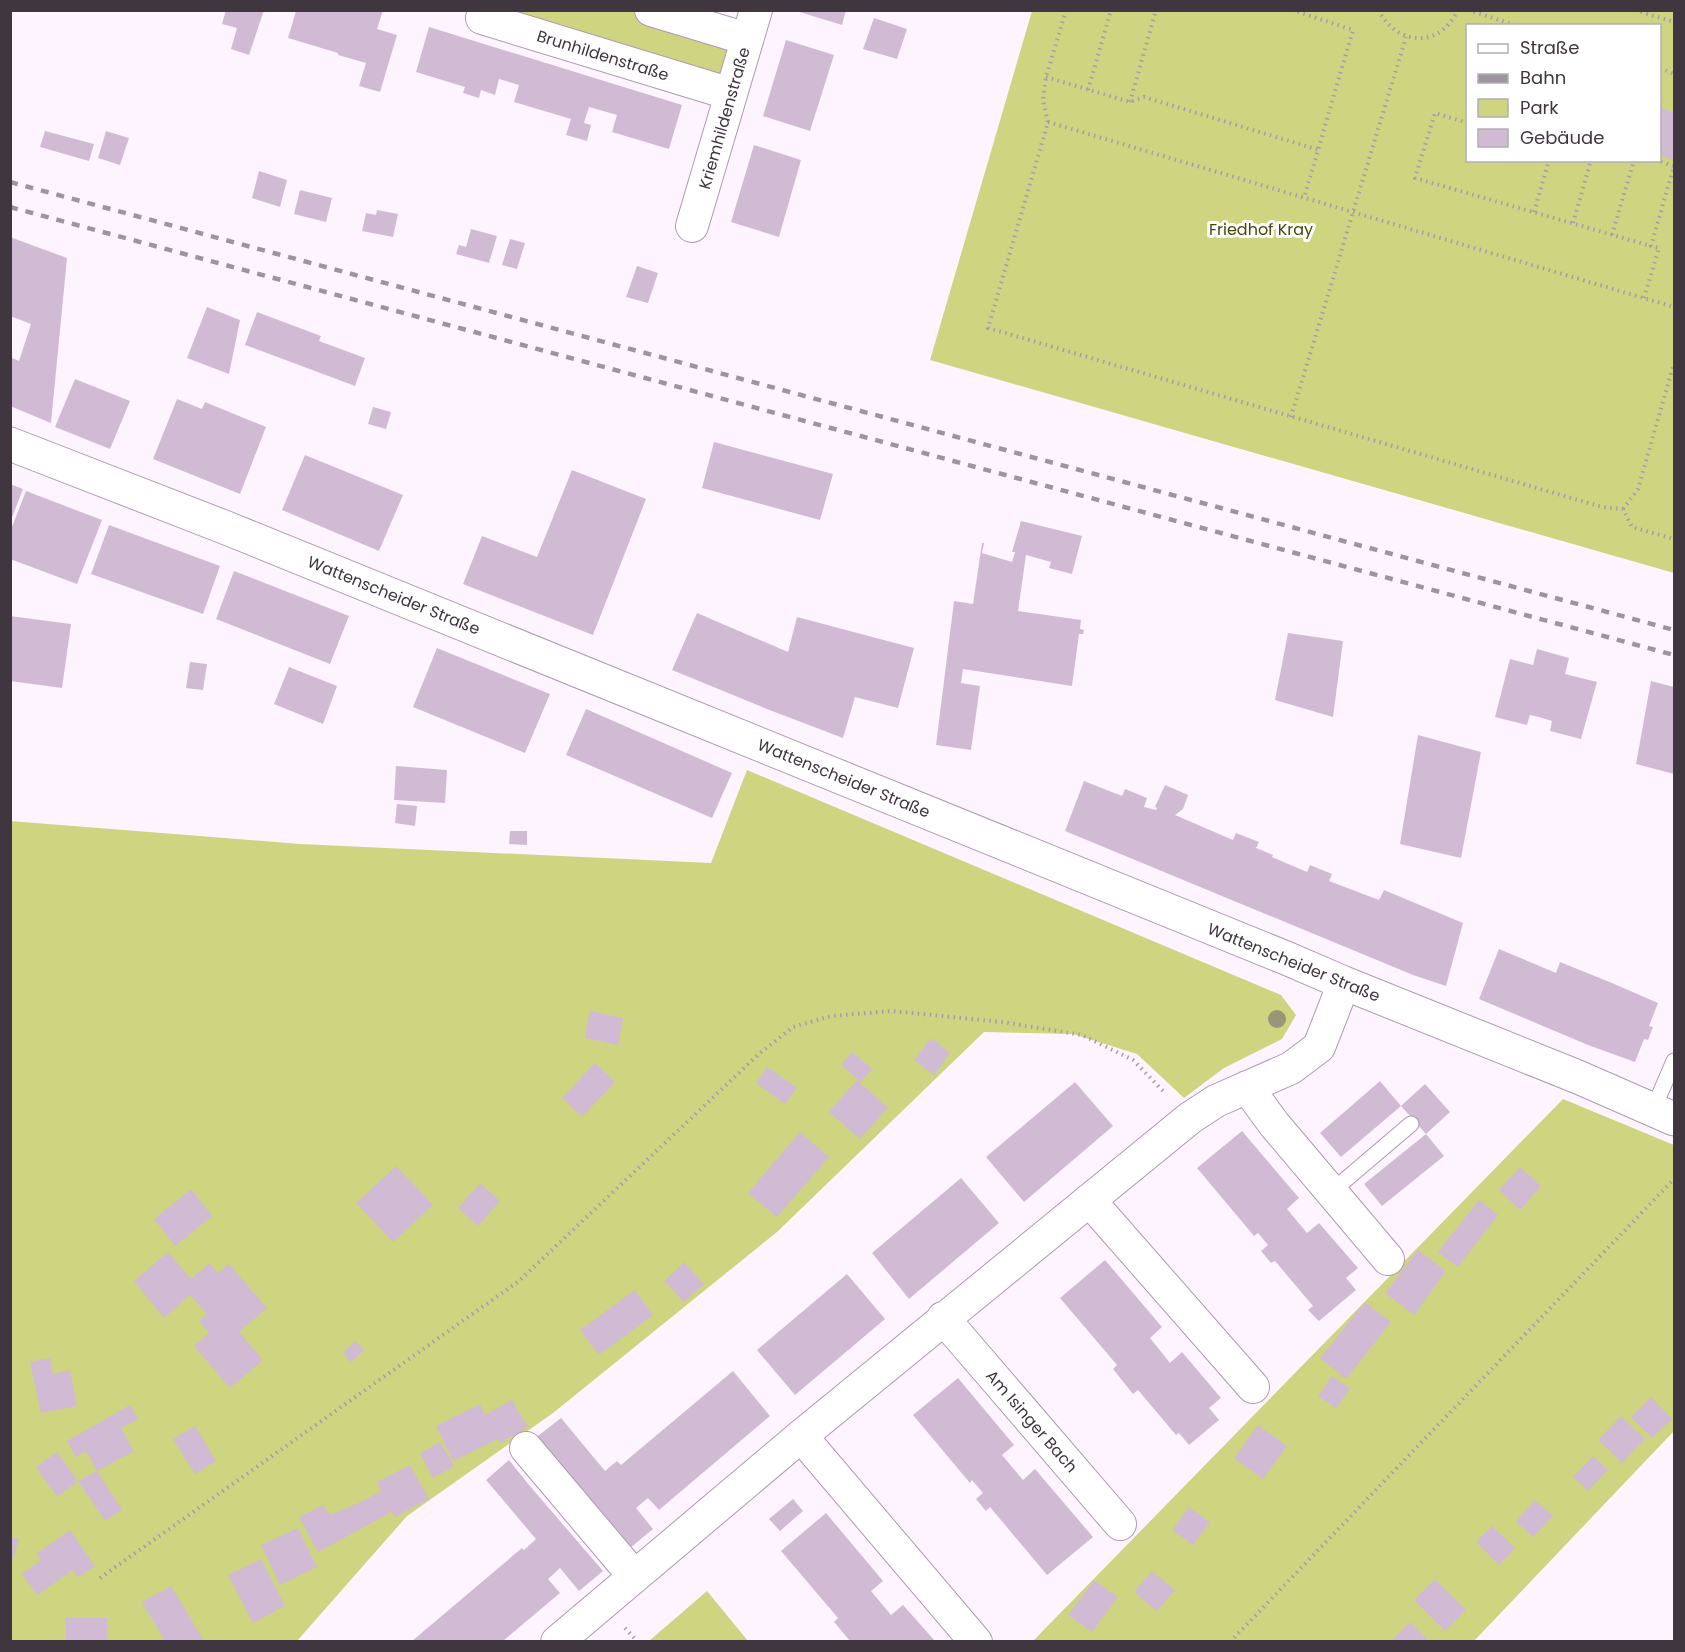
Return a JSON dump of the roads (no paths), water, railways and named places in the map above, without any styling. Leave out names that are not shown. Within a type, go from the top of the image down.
[{"type":"main road","name":"Wattenscheider Straße","points":[[10,444],[224,527],[596,677],[1286,958],[1344,984],[1578,1077],[1664,1115]]},
{"type":"street","name":"Brunhildenstraße","points":[[484,10],[482,18],[730,94]]},
{"type":"street","points":[[651,10],[751,25]]},
{"type":"street","name":"Kriemhildenstraße","points":[[692,226],[751,25]]},
{"type":"street","points":[[557,1641],[943,1318],[1190,1118],[1215,1101],[1291,1068],[1319,1047],[1344,984]]},
{"type":"street","points":[[1247,1087],[1274,1124],[1388,1258]]},
{"type":"street","points":[[1089,1200],[1254,1387]]},
{"type":"street","name":"Am Isinger Bach","points":[[943,1318],[1120,1524]]},
{"type":"street","points":[[801,1436],[976,1641]]},
{"type":"street","points":[[526,1448],[634,1576]]},
{"type":"lane","points":[[1664,1115],[1674,1061]]},
{"type":"lane","points":[[1331,1192],[1410,1124]]},
{"type":"railway","points":[[10,182],[1674,630]]},
{"type":"railway","points":[[10,207],[1674,655]]},
{"type":"park label","name":"Friedhof Kray","points":[[1261,229]]}]
